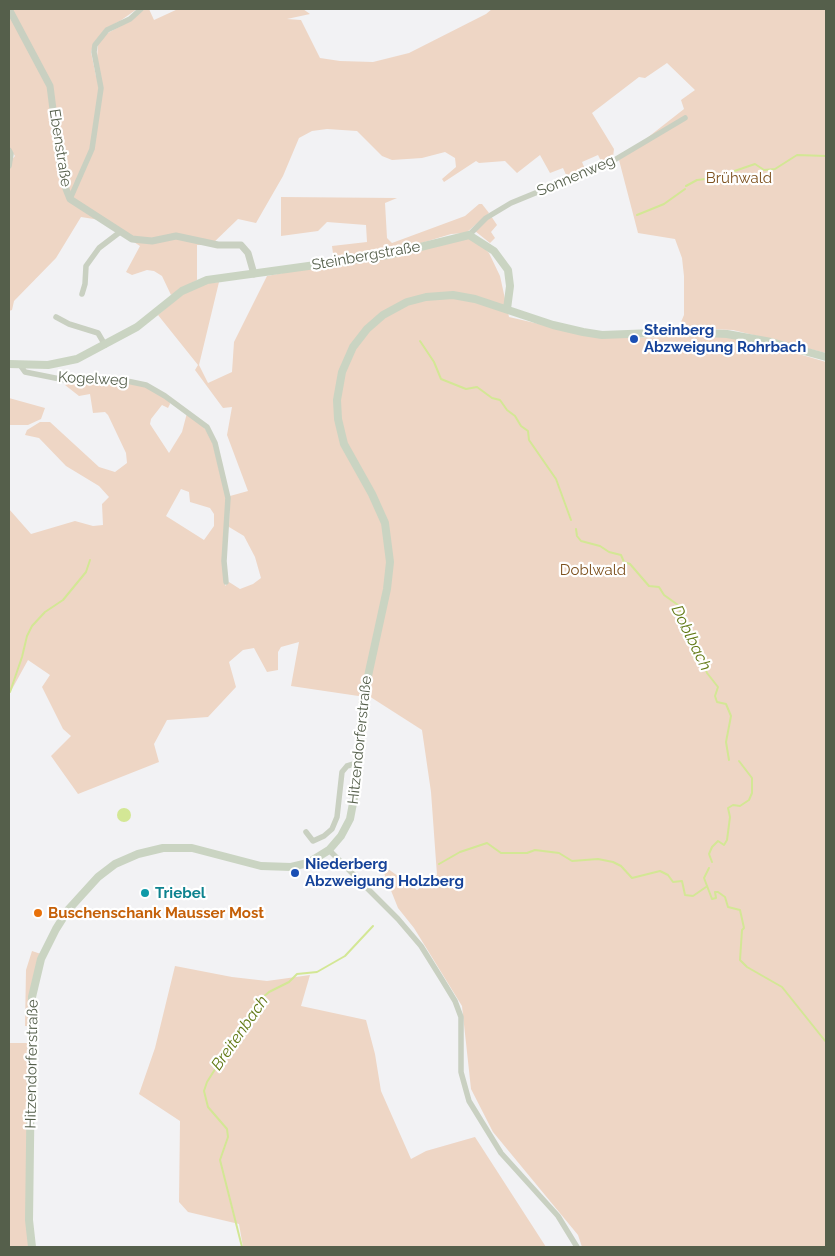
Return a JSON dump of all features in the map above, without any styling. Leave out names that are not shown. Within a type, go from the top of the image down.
[{"type":"main road","name":"Steinbergstraße","points":[[9,364],[64,363],[105,345],[143,324],[189,287],[207,280],[388,255],[470,235]]},
{"type":"main road","points":[[470,235],[494,251],[508,270],[510,286],[507,309]]},
{"type":"main road","name":"Hitzendorferstraße","points":[[32,1247],[29,1214],[32,997],[44,953],[56,929],[75,902],[90,885],[115,864],[155,849],[192,848],[247,863],[278,868],[304,864],[329,850],[346,828],[351,814],[363,698],[387,589],[390,556],[387,531],[381,514],[348,452],[340,430],[337,400],[342,372],[352,347],[367,329],[383,315],[406,302],[426,297],[453,295],[475,299],[553,325],[583,332],[602,334],[680,332],[727,334],[771,342],[826,358]]},
{"type":"street","name":"Ebenstraße","points":[[9,9],[50,86],[60,164],[70,199],[120,232],[139,241],[152,241],[176,236],[218,245],[241,245],[248,253],[254,274]]},
{"type":"street","points":[[70,199],[92,149],[101,88],[94,52],[95,45],[103,34],[130,19],[141,9]]},
{"type":"street","name":"Sonnenweg","points":[[470,235],[486,218],[511,203],[611,162],[670,125],[685,118]]},
{"type":"street","points":[[9,150],[11,154],[9,166]]},
{"type":"street","points":[[82,294],[85,284],[86,266],[99,248],[120,232]]},
{"type":"street","points":[[56,316],[69,324],[98,333],[105,345]]},
{"type":"street","name":"Kogelweg","points":[[20,365],[25,372],[65,380],[122,380],[146,385],[173,401],[207,427],[216,443],[228,498],[224,561],[226,582]]},
{"type":"street","points":[[306,832],[313,841],[324,836],[332,828],[337,817],[342,772],[347,766],[357,762]]},
{"type":"street","points":[[329,850],[398,919],[442,978],[455,1001],[461,1018],[461,1072],[469,1100],[501,1153],[558,1216],[577,1247]]},
{"type":"green space","name":"Brühwald","points":[[9,9],[137,9],[105,29],[94,43],[91,52],[96,76],[98,43],[104,35],[126,23],[145,9],[149,9],[154,20],[178,9],[303,9],[310,14],[287,19],[301,20],[320,58],[373,62],[409,53],[486,14],[492,9],[826,9],[826,353],[733,330],[682,328],[684,276],[682,258],[675,239],[638,233],[619,160],[684,109],[681,100],[695,90],[667,63],[645,78],[639,77],[592,113],[614,149],[613,157],[602,163],[598,155],[582,162],[585,169],[567,177],[563,168],[550,173],[540,155],[517,173],[505,161],[479,163],[476,161],[444,182],[442,179],[456,167],[455,158],[445,152],[422,158],[392,160],[382,156],[357,131],[327,129],[312,131],[299,138],[283,176],[256,223],[238,219],[211,245],[197,245],[197,280],[171,295],[162,276],[154,271],[147,270],[132,275],[126,272],[140,246],[100,220],[81,217],[56,258],[14,301],[12,310],[9,311],[9,163],[15,156],[9,147]]},
{"type":"green space","points":[[281,197],[397,198],[385,203],[387,238],[392,243],[465,216],[479,204],[482,204],[489,213],[466,233],[451,234],[402,249],[334,260],[332,246],[367,242],[366,225],[327,222],[318,231],[281,236]]},
{"type":"green space","points":[[491,216],[497,225],[491,232],[495,238],[490,243],[475,231]]},
{"type":"green space","name":"Doblwald","points":[[469,238],[481,244],[489,253],[500,276],[509,317],[587,335],[621,338],[721,336],[768,345],[826,362],[826,1247],[582,1247],[578,1235],[493,1132],[471,1089],[462,1006],[414,928],[398,908],[380,863],[417,890],[437,875],[431,792],[422,730],[372,698],[291,686],[299,642],[281,647],[278,652],[278,670],[267,672],[254,648],[243,650],[229,662],[236,687],[208,717],[167,720],[154,744],[159,762],[78,794],[51,756],[71,736],[63,729],[42,687],[50,675],[28,660],[11,691],[9,689],[9,509],[31,534],[75,521],[93,526],[103,525],[102,504],[109,497],[99,486],[66,466],[39,438],[25,435],[27,430],[40,422],[50,422],[99,467],[115,472],[127,463],[126,453],[108,415],[105,412],[93,413],[90,394],[79,396],[65,385],[67,384],[122,381],[140,384],[169,400],[168,408],[162,405],[151,419],[150,424],[169,453],[182,432],[187,413],[200,423],[211,436],[226,498],[225,586],[229,582],[240,589],[253,584],[261,578],[255,557],[244,536],[229,527],[230,496],[248,491],[227,435],[232,407],[223,408],[195,370],[198,365],[158,315],[185,292],[209,283],[219,282],[199,365],[208,383],[232,372],[234,342],[267,276]],"holes":[[[181,489],[189,492],[190,502],[210,508],[214,514],[214,526],[204,540],[166,516]]]},
{"type":"green space","points":[[9,398],[45,408],[41,419],[28,425],[9,425]]},
{"type":"green space","points":[[32,951],[41,954],[28,1010],[28,1026],[25,1026],[26,970]]},
{"type":"green space","points":[[175,966],[232,977],[267,981],[310,975],[301,1006],[366,1020],[375,1054],[381,1091],[411,1159],[426,1151],[475,1137],[546,1247],[243,1247],[239,1224],[188,1212],[179,1202],[180,1121],[139,1094],[155,1048]]},
{"type":"green space","points":[[9,1043],[28,1043],[29,1247],[9,1247]]},
{"type":"shaded area","points":[[121,808],[127,808],[131,815],[127,822],[121,822],[117,818],[117,812]]},
{"type":"waterway","points":[[686,186],[697,180],[714,178],[755,164],[764,170],[775,169],[797,155],[826,156]]},
{"type":"waterway","points":[[637,215],[664,204],[685,189]]},
{"type":"waterway","name":"Doblbach","points":[[420,341],[434,362],[441,379],[466,389],[477,387],[492,398],[500,400],[507,410],[515,416],[521,426],[528,431],[529,440],[556,479],[571,520]]},
{"type":"waterway","name":"Doblbach","points":[[576,529],[577,536],[581,541],[600,546],[609,552],[621,555],[624,562],[630,564],[649,586],[659,587],[664,595],[678,605],[690,641],[700,652],[707,673],[718,687],[715,696],[717,702],[726,704],[731,716],[726,742],[729,760]]},
{"type":"waterway","points":[[10,692],[27,636],[32,626],[45,612],[63,600],[86,572],[90,560]]},
{"type":"waterway","name":"Doblbach","points":[[712,862],[709,854],[712,847],[718,841],[724,845],[727,840],[730,817],[728,808],[733,805],[740,806],[749,800],[752,793],[752,778],[739,761]]},
{"type":"waterway","points":[[439,864],[460,852],[487,843],[501,853],[527,853],[535,850],[559,853],[572,861],[598,859],[613,862],[621,866],[632,878],[660,871],[668,875],[673,882],[682,881],[685,895],[693,896],[706,887]]},
{"type":"waterway","name":"Doblbach","points":[[709,868],[704,878],[712,899],[716,898],[715,892],[718,892],[725,897],[728,907],[740,910],[744,928],[742,930],[740,960],[747,967],[782,987],[826,1042]]},
{"type":"waterway","name":"Breitenbach","points":[[242,1247],[220,1160],[228,1137],[227,1129],[208,1107],[204,1091],[207,1082],[219,1063],[223,1052],[254,1019],[262,998],[269,992],[289,982],[297,974],[317,972],[345,956],[373,926]]},
{"type":"place","name":"Steinberg Abzweigung Rohrbach","points":[[634,339]]},
{"type":"place","name":"Niederberg Abzweigung Holzberg","points":[[295,873]]},
{"type":"place","name":"Triebel","points":[[145,893]]},
{"type":"place","name":"Buschenschank Mausser Most","points":[[38,913]]}]
